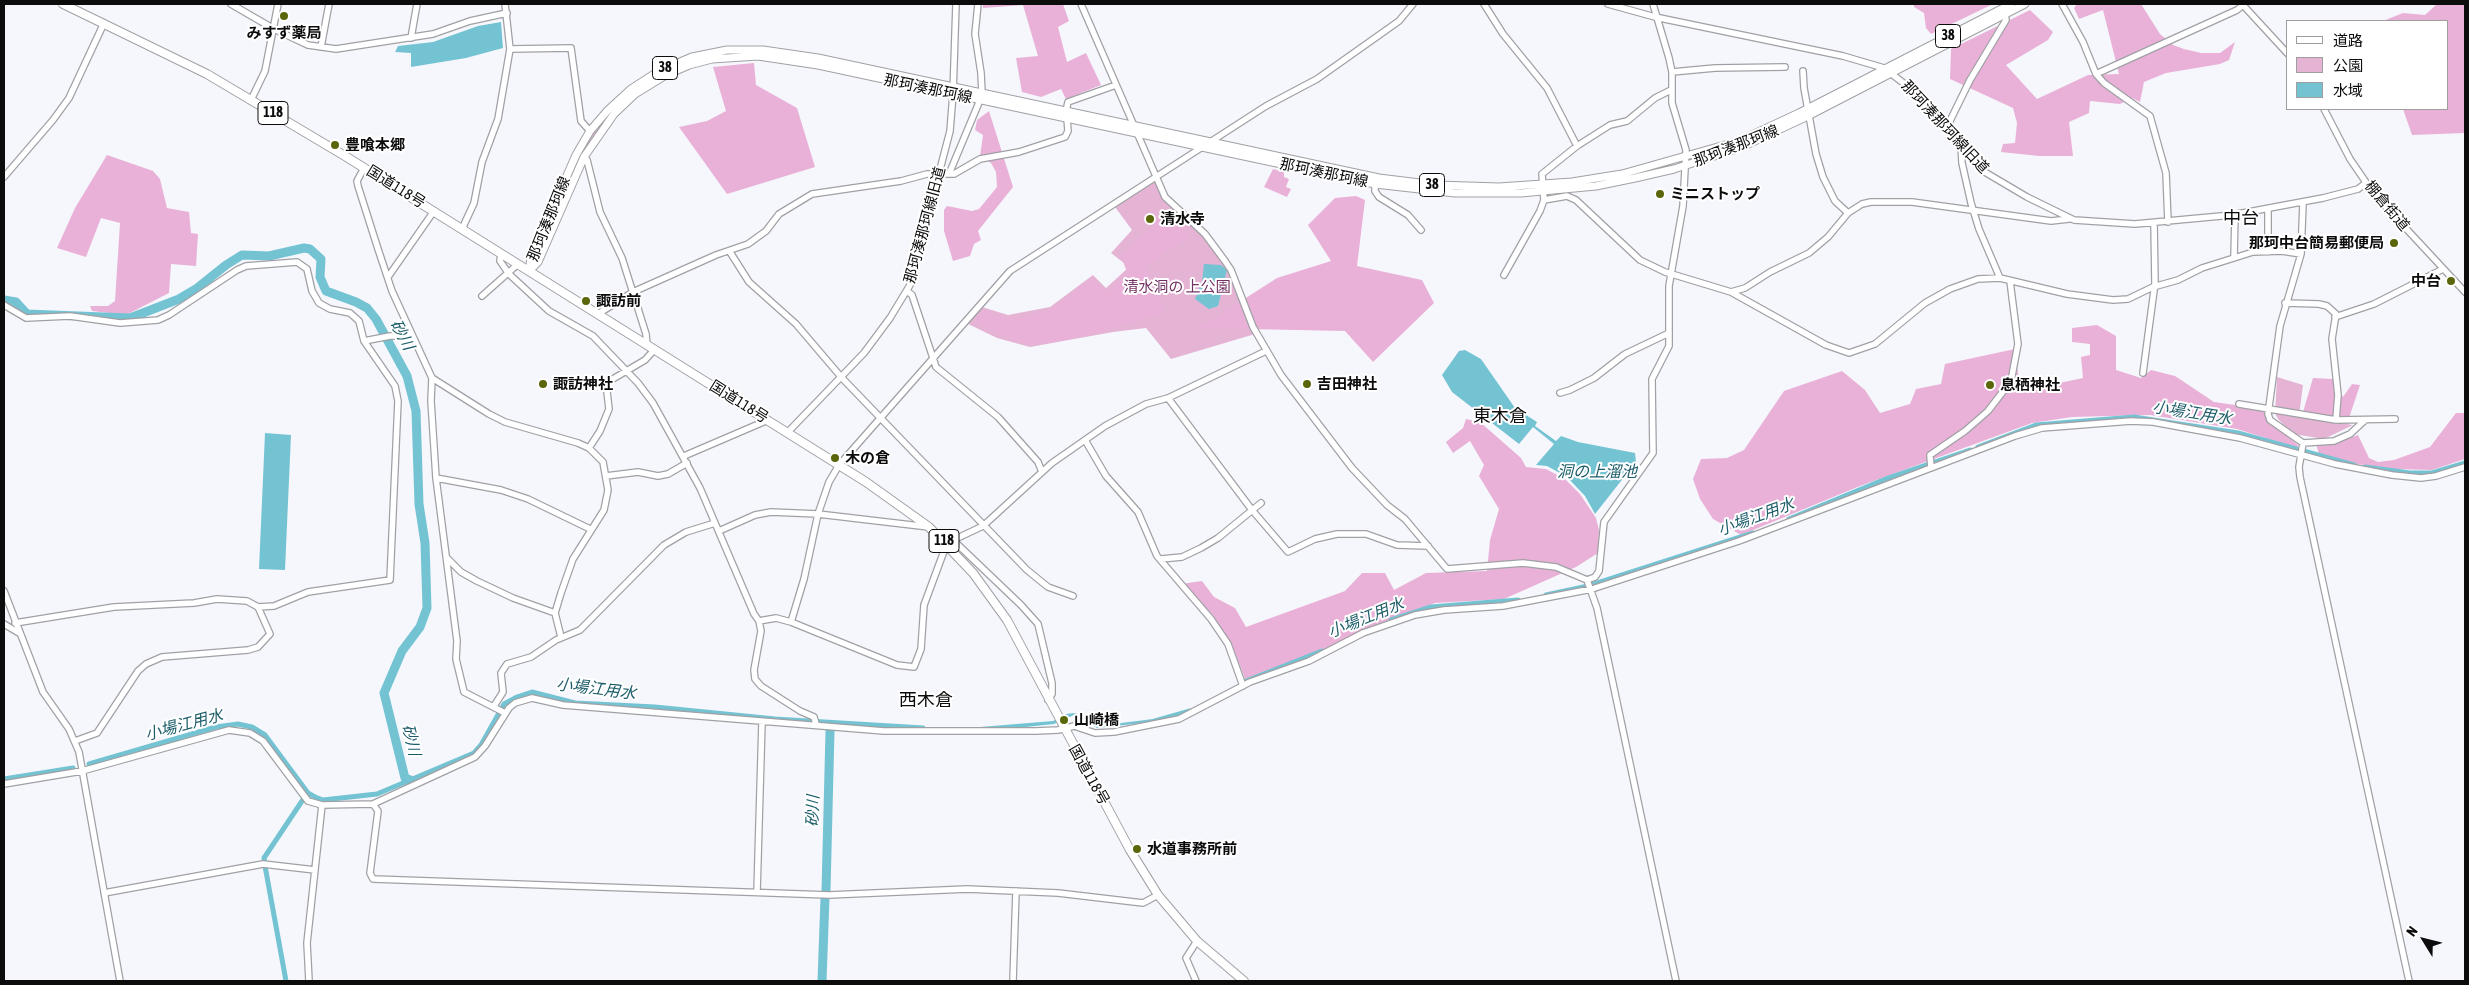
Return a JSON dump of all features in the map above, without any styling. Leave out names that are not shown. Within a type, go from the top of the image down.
[{"type":"highway","name":"国道118号","points":[[63,4],[207,74],[364,168],[839,465],[893,500],[950,542],[1007,620],[1048,700],[1134,857],[1158,895],[1197,941],[1244,981]]},
{"type":"main road","name":"那珂湊那珂線","points":[[529,271],[538,262],[584,157],[605,124],[635,94],[678,70],[718,58],[745,56],[773,57],[1067,114],[1134,125],[1360,174],[1410,182],[1468,187],[1542,188],[1622,174],[1686,158],[1739,141],[1809,112],[1884,68],[2011,4]]},
{"type":"main road","name":"那珂湊那珂線","points":[[1067,114],[1200,148],[1375,184],[1455,193],[1615,182],[1685,166],[1742,147],[2026,4]]},
{"type":"main road","name":"那珂湊那珂線","points":[[529,271],[531,258],[562,184],[590,131],[619,99],[659,71],[692,57],[727,50],[763,50],[796,54],[953,91]]},
{"type":"street","points":[[231,4],[274,29],[308,44],[336,49],[433,34],[470,21],[507,14]]},
{"type":"street","points":[[251,100],[265,71],[278,4]]},
{"type":"street","points":[[321,47],[329,4]]},
{"type":"street","points":[[411,38],[417,4]]},
{"type":"street","points":[[462,229],[474,203],[482,162],[498,119],[510,50],[505,4]]},
{"type":"street","name":"那珂湊那珂線旧道","points":[[787,433],[842,378],[875,339],[907,290],[950,131],[956,4]]},
{"type":"street","points":[[949,174],[981,96],[981,74],[975,34],[978,4]]},
{"type":"street","points":[[1081,4],[1165,196],[1205,234],[1225,261],[1231,270],[1253,327],[1266,351],[1281,375],[1349,464],[1387,505],[1405,519],[1447,569],[1523,563],[1556,567],[1590,585]]},
{"type":"street","points":[[791,622],[804,579],[818,514],[829,482],[839,465],[880,416],[1010,271],[1266,106],[1317,79],[1399,21],[1413,4]]},
{"type":"street","points":[[1484,4],[1503,34],[1547,88],[1577,146]]},
{"type":"street","name":"那珂湊那珂線旧道","points":[[1608,4],[1655,17],[1843,56],[1884,68],[1915,92],[1962,144],[1983,171],[2027,197],[2069,218],[2117,225],[2235,215],[2358,189],[2366,183]]},
{"type":"street","points":[[1653,4],[1655,17],[1672,72],[1671,90],[1686,145],[1683,206],[1671,274],[1668,350],[1652,379],[1653,453],[1604,522],[1599,571],[1590,585],[1676,981]]},
{"type":"street","points":[[2062,4],[2083,42],[2096,74],[2104,83],[2150,116],[2166,172],[2168,222]]},
{"type":"street","points":[[2096,74],[2237,10],[2242,4],[2286,52]]},
{"type":"street","points":[[1947,127],[1970,80],[2006,20],[2006,14]]},
{"type":"street","points":[[4,177],[53,120],[69,98],[104,23]]},
{"type":"street","points":[[510,50],[571,48],[581,121],[590,131]]},
{"type":"street","points":[[1672,72],[1714,68],[1786,67]]},
{"type":"street","points":[[1804,71],[1816,154],[1823,177],[1835,201],[1848,213]]},
{"type":"street","points":[[598,314],[633,292],[716,255],[730,252],[756,240],[779,214],[812,194],[901,181],[927,174],[954,174],[964,170],[980,159],[1019,152],[1065,137],[1068,131],[1068,102],[1116,86]]},
{"type":"street","points":[[1504,275],[1544,200],[1542,174],[1577,146],[1610,126],[1627,121],[1655,98],[1671,90]]},
{"type":"street","name":"棚倉街道","points":[[2325,110],[2350,159],[2366,183],[2388,210],[2465,292]]},
{"type":"street","points":[[1962,144],[1965,182],[1976,211],[1979,229],[2000,278]]},
{"type":"street","points":[[584,157],[587,160],[600,212],[622,258],[650,347],[645,360],[606,383],[609,409],[600,431],[589,448]]},
{"type":"street","points":[[364,168],[357,181],[358,186],[388,277],[412,336],[432,378],[431,402],[436,478],[457,641],[456,659],[464,692],[498,709],[503,692],[501,673],[503,668],[511,662],[531,657],[561,638],[580,630],[664,545],[686,532],[715,523]]},
{"type":"street","points":[[1375,184],[1375,192],[1379,197],[1408,215],[1421,230]]},
{"type":"street","points":[[1544,200],[1567,196],[1576,200],[1640,260],[1671,274],[1731,292],[1826,345],[1849,353],[1875,344],[1925,303],[1950,289],[1978,279],[2000,278],[2067,294],[2113,300],[2136,297],[2153,287],[2178,280],[2202,268],[2253,252],[2301,254]]},
{"type":"street","points":[[1731,292],[1746,288],[1770,272],[1809,253],[1828,237],[1848,213],[1862,204],[1892,201],[1912,202],[2051,221],[2069,218]]},
{"type":"street","points":[[2303,202],[2301,254],[2297,273],[2285,303],[2270,420],[2301,449],[2300,477],[2409,981]]},
{"type":"street","points":[[2268,209],[2268,252]]},
{"type":"street","points":[[388,277],[434,211]]},
{"type":"street","points":[[2234,257],[2235,215]]},
{"type":"street","points":[[2143,373],[2155,283],[2154,223]]},
{"type":"street","points":[[730,252],[750,282],[796,324],[842,378],[1036,580],[1073,596]]},
{"type":"street","points":[[501,254],[500,261],[509,274],[549,311],[593,336],[653,403],[685,460],[720,532],[754,614],[760,621],[761,631],[754,670],[755,679],[761,686],[815,721]]},
{"type":"street","points":[[4,305],[26,318],[70,316],[120,323],[158,320],[246,266],[297,262],[307,269],[315,298],[324,306],[354,315],[361,326],[364,341],[390,377],[397,393],[390,580],[308,592],[274,606],[258,607],[247,601],[217,599],[194,603],[114,607],[15,622]]},
{"type":"street","points":[[482,296],[518,264]]},
{"type":"street","points":[[2335,317],[2374,304],[2443,269]]},
{"type":"street","points":[[1930,465],[1930,456],[1965,431],[1988,411],[2011,381],[2018,344],[2010,281]]},
{"type":"street","points":[[907,290],[912,294],[932,360],[940,370],[998,417],[1038,462],[1042,472]]},
{"type":"street","points":[[2285,303],[2323,305],[2336,314],[2332,339],[2338,395],[2336,420]]},
{"type":"street","points":[[1560,393],[1594,378],[1625,354],[1669,333]]},
{"type":"street","points":[[364,341],[390,336],[412,336]]},
{"type":"street","points":[[760,621],[776,618],[791,622],[897,665],[914,667],[921,649],[924,605],[950,542],[983,526],[1042,472],[1105,426],[1146,404],[1168,398],[1266,351]]},
{"type":"street","points":[[432,378],[488,414],[505,422],[589,448],[603,462],[608,490],[604,510],[573,559],[555,613],[561,638]]},
{"type":"street","points":[[1168,398],[1252,510],[1288,552],[1315,539],[1337,534],[1366,534],[1397,545],[1428,546]]},
{"type":"street","points":[[2239,404],[2336,420],[2364,422],[2395,419]]},
{"type":"street","points":[[606,476],[638,472],[658,476],[668,474],[685,460],[768,420]]},
{"type":"street","points":[[4,784],[82,771],[229,730],[243,731],[263,741],[304,797],[314,804],[373,804],[476,757],[509,708],[515,703],[532,698],[563,705],[762,722],[815,721],[884,730],[1036,731],[1074,726],[1103,734],[1170,722],[1190,714],[1242,683],[1309,661],[1363,634],[1415,615],[1444,610],[1503,606],[1590,585],[1747,538],[1930,465],[2028,431],[2042,428],[2131,421],[2153,422],[2301,449],[2354,468],[2421,478],[2436,476],[2465,467]]},
{"type":"street","points":[[2301,449],[2334,441],[2350,434],[2364,422]]},
{"type":"street","points":[[1085,440],[1106,476],[1138,512],[1157,556],[1212,619],[1228,644],[1242,683]]},
{"type":"street","points":[[436,478],[501,490],[528,499],[590,530]]},
{"type":"street","points":[[1161,559],[1182,557],[1201,548],[1218,538],[1261,503]]},
{"type":"street","points":[[720,532],[764,512],[818,514],[929,527]]},
{"type":"street","points":[[950,542],[1022,605],[1038,624],[1052,683],[1052,694],[1048,700]]},
{"type":"street","points":[[447,558],[461,572],[477,582],[513,598],[555,613]]},
{"type":"street","points":[[4,591],[43,692],[75,741],[120,981]]},
{"type":"street","points":[[75,741],[97,734],[128,684],[146,664],[162,657],[248,650],[258,647],[270,634],[258,607]]},
{"type":"street","points":[[4,624],[19,632]]},
{"type":"street","points":[[757,892],[762,722]]},
{"type":"street","points":[[373,804],[378,811],[370,873],[373,879],[829,895],[880,894],[926,890],[1016,891],[1079,895],[1143,903],[1158,895]]},
{"type":"street","points":[[309,981],[307,944],[322,805]]},
{"type":"street","points":[[104,893],[263,864],[315,870]]},
{"type":"street","points":[[1013,981],[1016,891]]},
{"type":"street","points":[[1196,981],[1186,955],[1197,941]]},
{"type":"green space","points":[[731,52],[770,53],[800,57],[896,78],[800,58],[758,53],[707,57],[670,70],[636,90],[604,121],[580,158],[536,258],[534,258],[578,157],[593,131],[611,111],[636,89],[661,73],[698,58]]},
{"type":"green space","name":"清水洞の 上公園","points":[[1155,182],[1202,228],[1229,270],[1241,306],[1255,334],[1171,359],[1146,328],[1030,347],[997,338],[966,323],[982,307],[1008,315],[1050,307],[1093,275],[1106,288],[1129,267],[1111,253],[1132,230],[1115,207]]},
{"type":"green space","points":[[2277,377],[2303,385],[2299,416],[2353,425],[2324,439],[2293,434],[2278,419],[2275,413]]},
{"type":"shaded area","points":[[983,4],[1063,4],[1069,21],[1058,27],[1067,62],[1086,53],[1101,85],[1066,99],[1061,89],[1041,97],[1022,92],[1016,58],[1038,56],[1023,5],[983,8]]},
{"type":"shaded area","points":[[1914,4],[1993,4],[1931,34],[1926,28],[1924,13],[1914,7]]},
{"type":"shaded area","points":[[2077,4],[2141,4],[2160,34],[2173,45],[2184,49],[2201,53],[2220,53],[2235,42],[2229,60],[2220,64],[2166,73],[2144,82],[2140,102],[2132,98],[2120,104],[2090,101],[2089,113],[2069,122],[2073,156],[2039,156],[2001,152],[2003,144],[2015,143],[2017,123],[2013,108],[1950,79],[1951,49],[2030,10],[2053,32],[2048,40],[2006,65],[2037,99],[2088,75],[2119,74],[2103,10],[2079,19],[2074,8]]},
{"type":"shaded area","points":[[2437,4],[2465,4],[2465,133],[2412,135],[2403,110],[2449,110],[2449,20],[2386,20],[2403,13],[2425,15]]},
{"type":"shaded area","points":[[754,63],[756,85],[797,108],[815,167],[727,194],[679,127],[707,121],[726,111],[713,67]]},
{"type":"shaded area","points":[[989,111],[1013,187],[978,231],[981,240],[974,244],[970,256],[953,261],[944,231],[944,210],[947,206],[972,211],[979,209],[997,187],[996,172],[991,163],[980,156],[983,135],[975,130],[977,120]]},
{"type":"shaded area","points":[[107,155],[153,171],[160,179],[167,208],[189,212],[191,233],[198,234],[196,266],[171,264],[169,293],[126,315],[92,311],[90,306],[108,306],[115,301],[120,223],[101,218],[86,257],[57,248],[75,208]]},
{"type":"shaded area","points":[[1273,169],[1284,172],[1284,177],[1289,179],[1286,187],[1291,189],[1287,197],[1264,187]]},
{"type":"shaded area","points":[[1356,196],[1365,200],[1357,266],[1422,280],[1434,303],[1373,362],[1345,331],[1199,328],[1277,278],[1331,261],[1308,225],[1335,198]]},
{"type":"shaded area","points":[[1167,212],[1190,235],[1145,267],[1165,313],[1094,334],[1031,345],[998,335],[975,320],[985,310],[1006,318],[1028,316],[1050,310],[1093,278],[1106,292],[1128,275],[1121,256]]},
{"type":"shaded area","points":[[2097,325],[2116,336],[2116,370],[2141,378],[2151,370],[2175,376],[2214,402],[2264,409],[2268,421],[2298,445],[2297,448],[2237,429],[2150,415],[2072,417],[2032,423],[1860,486],[1741,535],[1713,519],[1700,499],[1693,479],[1701,459],[1727,458],[1744,450],[1784,391],[1842,371],[1865,390],[1880,413],[1910,404],[1916,389],[1941,384],[1945,364],[2015,349],[2019,381],[2045,386],[2083,378],[2081,357],[2090,355],[2090,344],[2072,342],[2072,328]]},
{"type":"shaded area","points":[[2313,378],[2333,379],[2343,397],[2352,384],[2360,385],[2349,418],[2331,418],[2303,412]]},
{"type":"shaded area","points":[[2456,413],[2465,413],[2465,459],[2432,470],[2395,469],[2357,464],[2319,454],[2316,444],[2335,443],[2358,435],[2369,458],[2378,462],[2394,460],[2430,447]]},
{"type":"shaded area","points":[[1466,419],[1480,422],[1521,458],[1526,467],[1546,469],[1565,479],[1580,494],[1596,518],[1599,530],[1598,553],[1576,567],[1504,599],[1435,603],[1363,630],[1313,655],[1245,679],[1232,645],[1213,615],[1181,584],[1202,581],[1214,597],[1235,608],[1246,627],[1345,591],[1362,573],[1385,573],[1394,590],[1426,573],[1487,571],[1490,540],[1499,509],[1479,476],[1484,465],[1470,441],[1453,453],[1446,442],[1463,428]]},
{"type":"water","points":[[501,22],[503,48],[466,58],[411,67],[411,53],[395,52],[398,46],[433,42],[478,26]]},
{"type":"water","points":[[1204,264],[1221,265],[1227,270],[1218,306],[1209,309],[1195,299],[1202,282]]},
{"type":"water","name":"洞の上溜池","points":[[1465,350],[1481,359],[1515,408],[1537,422],[1535,426],[1556,441],[1561,436],[1578,442],[1635,453],[1636,462],[1595,514],[1585,496],[1567,477],[1547,466],[1536,465],[1554,444],[1533,427],[1519,444],[1452,392],[1442,375],[1459,351]]},
{"type":"water","points":[[265,433],[291,435],[285,570],[259,569]]},
{"type":"water","points":[[1074,713],[1081,715],[1097,726],[1161,718],[1161,721],[1097,728],[1074,715],[1054,724],[980,730],[980,727],[1053,721],[1066,714]]},
{"type":"waterway","name":"砂川","points":[[4,300],[16,302],[27,314],[130,318],[179,299],[196,289],[242,255],[269,256],[304,248],[310,249],[321,259],[320,277],[326,291],[367,308],[376,319],[407,376],[416,411],[419,504],[425,543],[427,608],[420,627],[402,651],[384,693],[405,778],[410,780]]},
{"type":"waterway","name":"小場江用水","points":[[1978,447],[2036,425],[2134,417],[2238,433],[2354,465]]},
{"type":"waterway","name":"小場江用水","points":[[1789,519],[1888,478],[1970,450]]},
{"type":"waterway","name":"小場江用水","points":[[2365,467],[2410,473],[2432,473],[2465,463]]},
{"type":"waterway","name":"小場江用水","points":[[1546,595],[1588,586],[1753,533]]},
{"type":"waterway","name":"小場江用水","points":[[1391,620],[1431,607],[1518,600]]},
{"type":"waterway","name":"小場江用水","points":[[1246,681],[1322,651]]},
{"type":"waterway","name":"小場江用水","points":[[89,764],[216,727],[238,724],[252,727],[265,735],[308,793],[315,797],[323,800],[377,794],[474,753],[481,745],[504,704],[532,692],[575,703],[655,707],[775,719],[923,728]]},
{"type":"waterway","name":"小場江用水","points":[[1155,721],[1190,711]]},
{"type":"waterway","name":"砂川","points":[[826,891],[830,731]]},
{"type":"waterway","name":"小場江用水","points":[[4,779],[73,768]]},
{"type":"waterway","points":[[265,863],[264,858],[302,801]]},
{"type":"waterway","points":[[265,866],[286,981]]},
{"type":"waterway","name":"砂川","points":[[822,981],[825,898]]},
{"type":"place","name":"みすず薬局","points":[[284,16]]},
{"type":"place","name":"豊喰本郷","points":[[335,145]]},
{"type":"place","name":"ミニストップ","points":[[1660,194]]},
{"type":"place","name":"清水寺","points":[[1150,219]]},
{"type":"place","name":"那珂中台簡易郵便局","points":[[2394,243]]},
{"type":"place","name":"中台","points":[[2451,281]]},
{"type":"place","name":"諏訪前","points":[[586,301]]},
{"type":"place","name":"諏訪神社","points":[[543,384]]},
{"type":"place","name":"吉田神社","points":[[1307,384]]},
{"type":"place","name":"息栖神社","points":[[1990,385]]},
{"type":"place","name":"木の倉","points":[[835,458]]},
{"type":"place","name":"山崎橋","points":[[1064,720]]},
{"type":"place","name":"水道事務所前","points":[[1137,849]]},
{"type":"district","name":"中台","points":[[2241,218]]},
{"type":"district","name":"東木倉","points":[[1500,416]]},
{"type":"district","name":"西木倉","points":[[926,700]]}]
